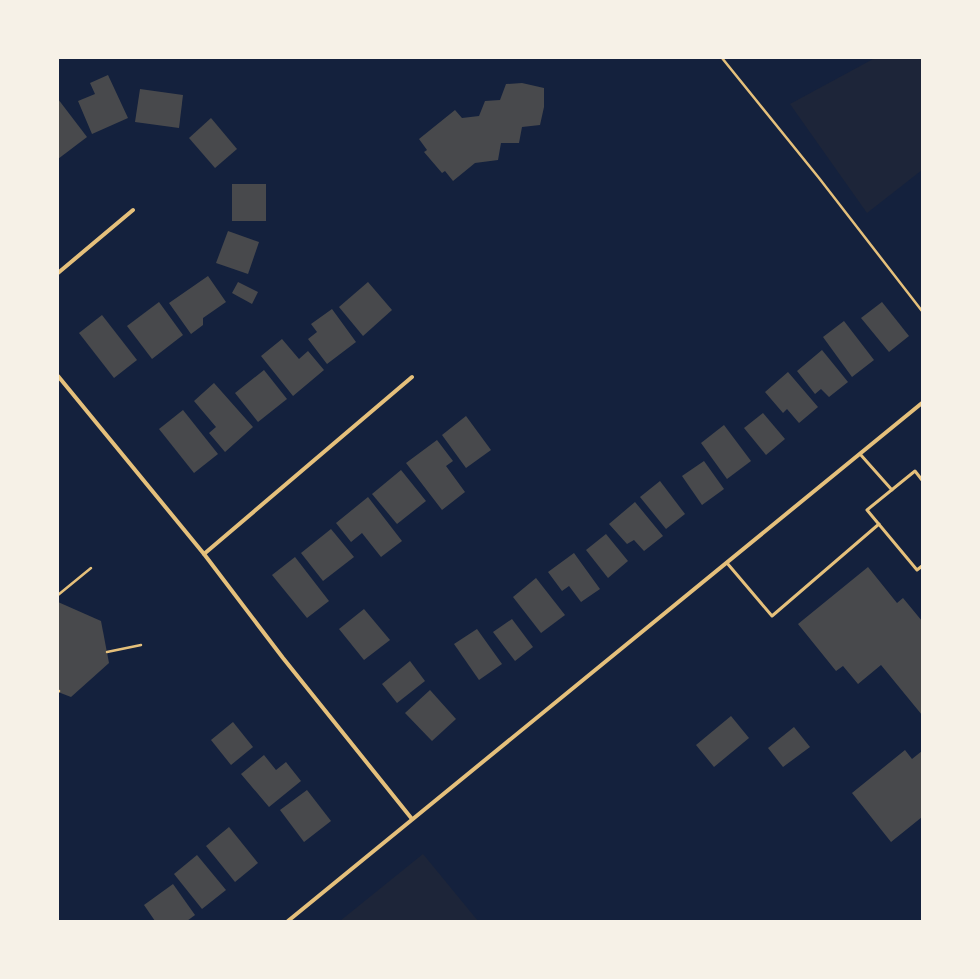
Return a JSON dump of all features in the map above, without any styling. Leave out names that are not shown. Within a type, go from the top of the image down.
[{"type":"street","points":[[58,273],[133,210]]},
{"type":"street","points":[[58,376],[204,554],[283,658],[412,819]]},
{"type":"street","points":[[204,554],[412,377]]},
{"type":"street","points":[[288,921],[922,403]]},
{"type":"lane","points":[[860,454],[892,490]]},
{"type":"lane","points":[[922,480],[915,471],[867,510],[917,570],[922,566]]},
{"type":"lane","points":[[727,563],[772,616],[879,524]]},
{"type":"path","points":[[722,58],[819,178],[922,311]]},
{"type":"path","points":[[58,595],[91,568]]},
{"type":"path","points":[[107,652],[141,645]]},
{"type":"shaded area","points":[[875,58],[922,58],[922,170],[867,213],[790,104]]},
{"type":"shaded area","points":[[423,854],[478,921],[340,921]]},
{"type":"building","points":[[108,75],[128,118],[92,134],[78,101],[95,94],[90,83]]},
{"type":"building","points":[[522,83],[544,88],[544,107],[540,125],[522,127],[519,143],[501,143],[498,160],[475,163],[453,181],[445,171],[442,173],[424,152],[427,150],[419,139],[455,110],[462,118],[479,116],[485,101],[500,100],[506,84]]},
{"type":"building","points":[[140,89],[183,95],[179,128],[135,122]]},
{"type":"building","points":[[58,99],[87,137],[58,159]]},
{"type":"building","points":[[211,118],[237,149],[215,168],[189,138]]},
{"type":"building","points":[[232,184],[266,184],[266,221],[232,221]]},
{"type":"building","points":[[228,231],[259,242],[248,274],[216,263]]},
{"type":"building","points":[[208,276],[226,302],[203,318],[203,325],[191,334],[169,303]]},
{"type":"building","points":[[238,282],[258,292],[252,304],[232,293]]},
{"type":"building","points":[[368,282],[392,310],[363,336],[339,307]]},
{"type":"building","points":[[159,302],[183,335],[152,359],[127,326]]},
{"type":"building","points":[[882,302],[909,336],[889,352],[861,318]]},
{"type":"building","points":[[332,309],[356,342],[327,364],[308,339],[317,332],[311,324]]},
{"type":"building","points":[[102,315],[137,360],[114,378],[79,333]]},
{"type":"building","points":[[844,321],[874,360],[852,377],[823,337]]},
{"type":"building","points":[[282,339],[299,359],[308,351],[324,370],[293,396],[261,356]]},
{"type":"building","points":[[822,350],[848,382],[829,397],[821,389],[815,394],[797,371]]},
{"type":"building","points":[[264,370],[287,399],[258,422],[235,393]]},
{"type":"building","points":[[788,372],[818,407],[799,423],[787,409],[783,413],[765,392]]},
{"type":"building","points":[[214,383],[253,427],[225,452],[209,433],[216,427],[194,401]]},
{"type":"building","points":[[183,410],[218,454],[194,473],[159,429]]},
{"type":"building","points":[[763,413],[785,439],[766,455],[744,428]]},
{"type":"building","points":[[466,416],[491,450],[466,468],[442,435]]},
{"type":"building","points":[[724,425],[751,461],[727,479],[701,443]]},
{"type":"building","points":[[437,440],[453,461],[446,466],[465,492],[442,510],[406,463]]},
{"type":"building","points":[[704,461],[724,489],[702,505],[682,476]]},
{"type":"building","points":[[401,470],[426,501],[397,524],[372,494]]},
{"type":"building","points":[[660,481],[685,514],[666,529],[640,497]]},
{"type":"building","points":[[368,497],[402,541],[381,557],[362,533],[351,542],[336,523]]},
{"type":"building","points":[[635,502],[663,536],[644,551],[634,540],[627,544],[609,524]]},
{"type":"building","points":[[331,529],[354,557],[323,581],[301,553]]},
{"type":"building","points":[[606,534],[628,561],[608,578],[586,550]]},
{"type":"building","points":[[574,553],[600,589],[581,602],[569,586],[562,591],[548,572]]},
{"type":"building","points":[[295,557],[329,601],[307,618],[272,575]]},
{"type":"building","points":[[868,567],[897,603],[903,598],[922,621],[922,715],[881,665],[858,684],[843,666],[836,671],[798,624]]},
{"type":"building","points":[[536,578],[565,615],[541,633],[513,597]]},
{"type":"building","points":[[58,602],[101,621],[109,663],[71,697],[58,692]]},
{"type":"building","points":[[364,609],[390,640],[364,660],[339,629]]},
{"type":"building","points":[[512,619],[533,647],[515,661],[493,632]]},
{"type":"building","points":[[477,629],[502,664],[479,680],[454,644]]},
{"type":"building","points":[[410,661],[425,681],[397,703],[382,684]]},
{"type":"building","points":[[430,690],[456,719],[432,741],[405,713]]},
{"type":"building","points":[[731,716],[749,738],[714,767],[696,745]]},
{"type":"building","points":[[233,722],[253,747],[231,765],[211,740]]},
{"type":"building","points":[[794,727],[810,747],[783,767],[768,748]]},
{"type":"building","points":[[905,750],[912,759],[922,751],[922,817],[891,842],[852,793]]},
{"type":"building","points":[[264,755],[276,770],[286,762],[301,781],[269,807],[241,774]]},
{"type":"building","points":[[307,790],[331,821],[304,842],[280,810]]},
{"type":"building","points":[[229,827],[258,863],[235,882],[206,846]]},
{"type":"building","points":[[197,855],[226,890],[202,909],[174,874]]},
{"type":"building","points":[[173,884],[195,915],[187,921],[155,921],[144,905]]}]
